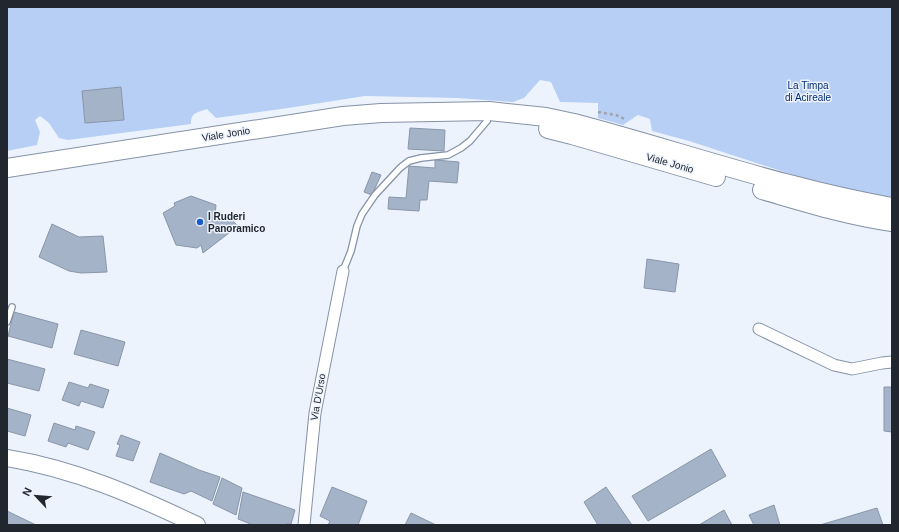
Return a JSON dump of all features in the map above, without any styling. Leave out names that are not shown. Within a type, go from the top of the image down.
[{"type":"main road","name":"Viale Jonio","points":[[7,168],[343,116],[382,113],[489,111],[546,117],[574,123],[828,195],[892,207]]},
{"type":"main road","name":"Viale Jonio","points":[[447,112],[487,121],[517,123],[544,128],[819,206],[863,217],[892,222]]},
{"type":"main road","name":"Viale Jonio","points":[[737,170],[790,191],[866,211],[892,214]]},
{"type":"street","name":"Via D'Urso","points":[[304,525],[315,413],[342,271]]},
{"type":"street","points":[[760,329],[834,365],[852,369],[892,362]]},
{"type":"street","points":[[7,458],[64,471],[102,483],[197,525]]},
{"type":"lane","points":[[342,271],[351,251],[357,226],[362,214],[375,195],[400,168],[410,161],[448,154],[461,148],[470,141],[487,121]]},
{"type":"lane","points":[[7,322],[12,307]]},
{"type":"path","points":[[598,112],[616,115],[629,121]]},
{"type":"green space","name":"La Timpa di Acireale","points":[[7,7],[892,7],[892,197],[833,188],[689,141],[652,131],[650,119],[638,115],[623,125],[598,118],[598,103],[560,102],[551,82],[540,80],[524,98],[513,102],[457,98],[365,96],[216,118],[207,109],[193,115],[191,124],[68,140],[59,138],[49,123],[40,116],[35,120],[40,132],[37,145],[7,151]]},
{"type":"building","points":[[121,87],[124,120],[85,123],[82,91]]},
{"type":"building","points":[[410,128],[445,130],[444,151],[408,149]]},
{"type":"building","points":[[435,160],[459,162],[457,183],[429,181],[427,200],[420,200],[419,211],[388,209],[389,197],[406,198],[409,166],[435,168]]},
{"type":"building","points":[[372,172],[381,175],[372,195],[364,192]]},
{"type":"building","name":"I Ruderi Panoramico","points":[[191,196],[216,205],[215,215],[230,218],[238,226],[203,253],[201,245],[197,248],[176,245],[163,213],[175,206],[174,203]]},
{"type":"building","points":[[52,224],[79,237],[103,236],[107,272],[81,273],[69,271],[39,257]]},
{"type":"building","points":[[647,259],[679,264],[675,292],[644,288]]},
{"type":"building","points":[[14,312],[58,324],[52,348],[8,336]]},
{"type":"building","points":[[81,330],[125,342],[118,366],[74,354]]},
{"type":"building","points":[[7,359],[45,369],[39,391],[7,383]]},
{"type":"building","points":[[69,382],[88,388],[90,384],[109,390],[103,408],[81,401],[79,406],[62,400]]},
{"type":"building","points":[[884,387],[892,387],[892,432],[884,431]]},
{"type":"building","points":[[7,408],[31,415],[25,436],[7,431]]},
{"type":"building","points":[[54,423],[75,430],[76,426],[95,432],[88,450],[68,443],[66,447],[48,441]]},
{"type":"building","points":[[121,435],[140,442],[133,461],[116,456],[120,445],[117,444]]},
{"type":"building","points":[[711,449],[726,476],[648,521],[632,496]]},
{"type":"building","points":[[160,453],[199,470],[220,477],[212,501],[191,491],[184,494],[150,482]]},
{"type":"building","points":[[222,478],[242,488],[236,515],[213,504]]},
{"type":"building","points":[[332,487],[367,501],[358,525],[328,525],[330,521],[320,516]]},
{"type":"building","points":[[606,487],[632,525],[598,525],[584,502]]},
{"type":"building","points":[[243,492],[295,510],[291,524],[253,525],[238,519]]},
{"type":"building","points":[[774,505],[780,525],[754,525],[749,515]]},
{"type":"building","points":[[877,508],[883,525],[820,525]]},
{"type":"building","points":[[724,510],[732,525],[699,525]]},
{"type":"building","points":[[7,511],[36,525],[7,525]]},
{"type":"building","points":[[411,513],[436,525],[405,525]]},
{"type":"place","name":"I Ruderi Panoramico","points":[[200,222]]}]
